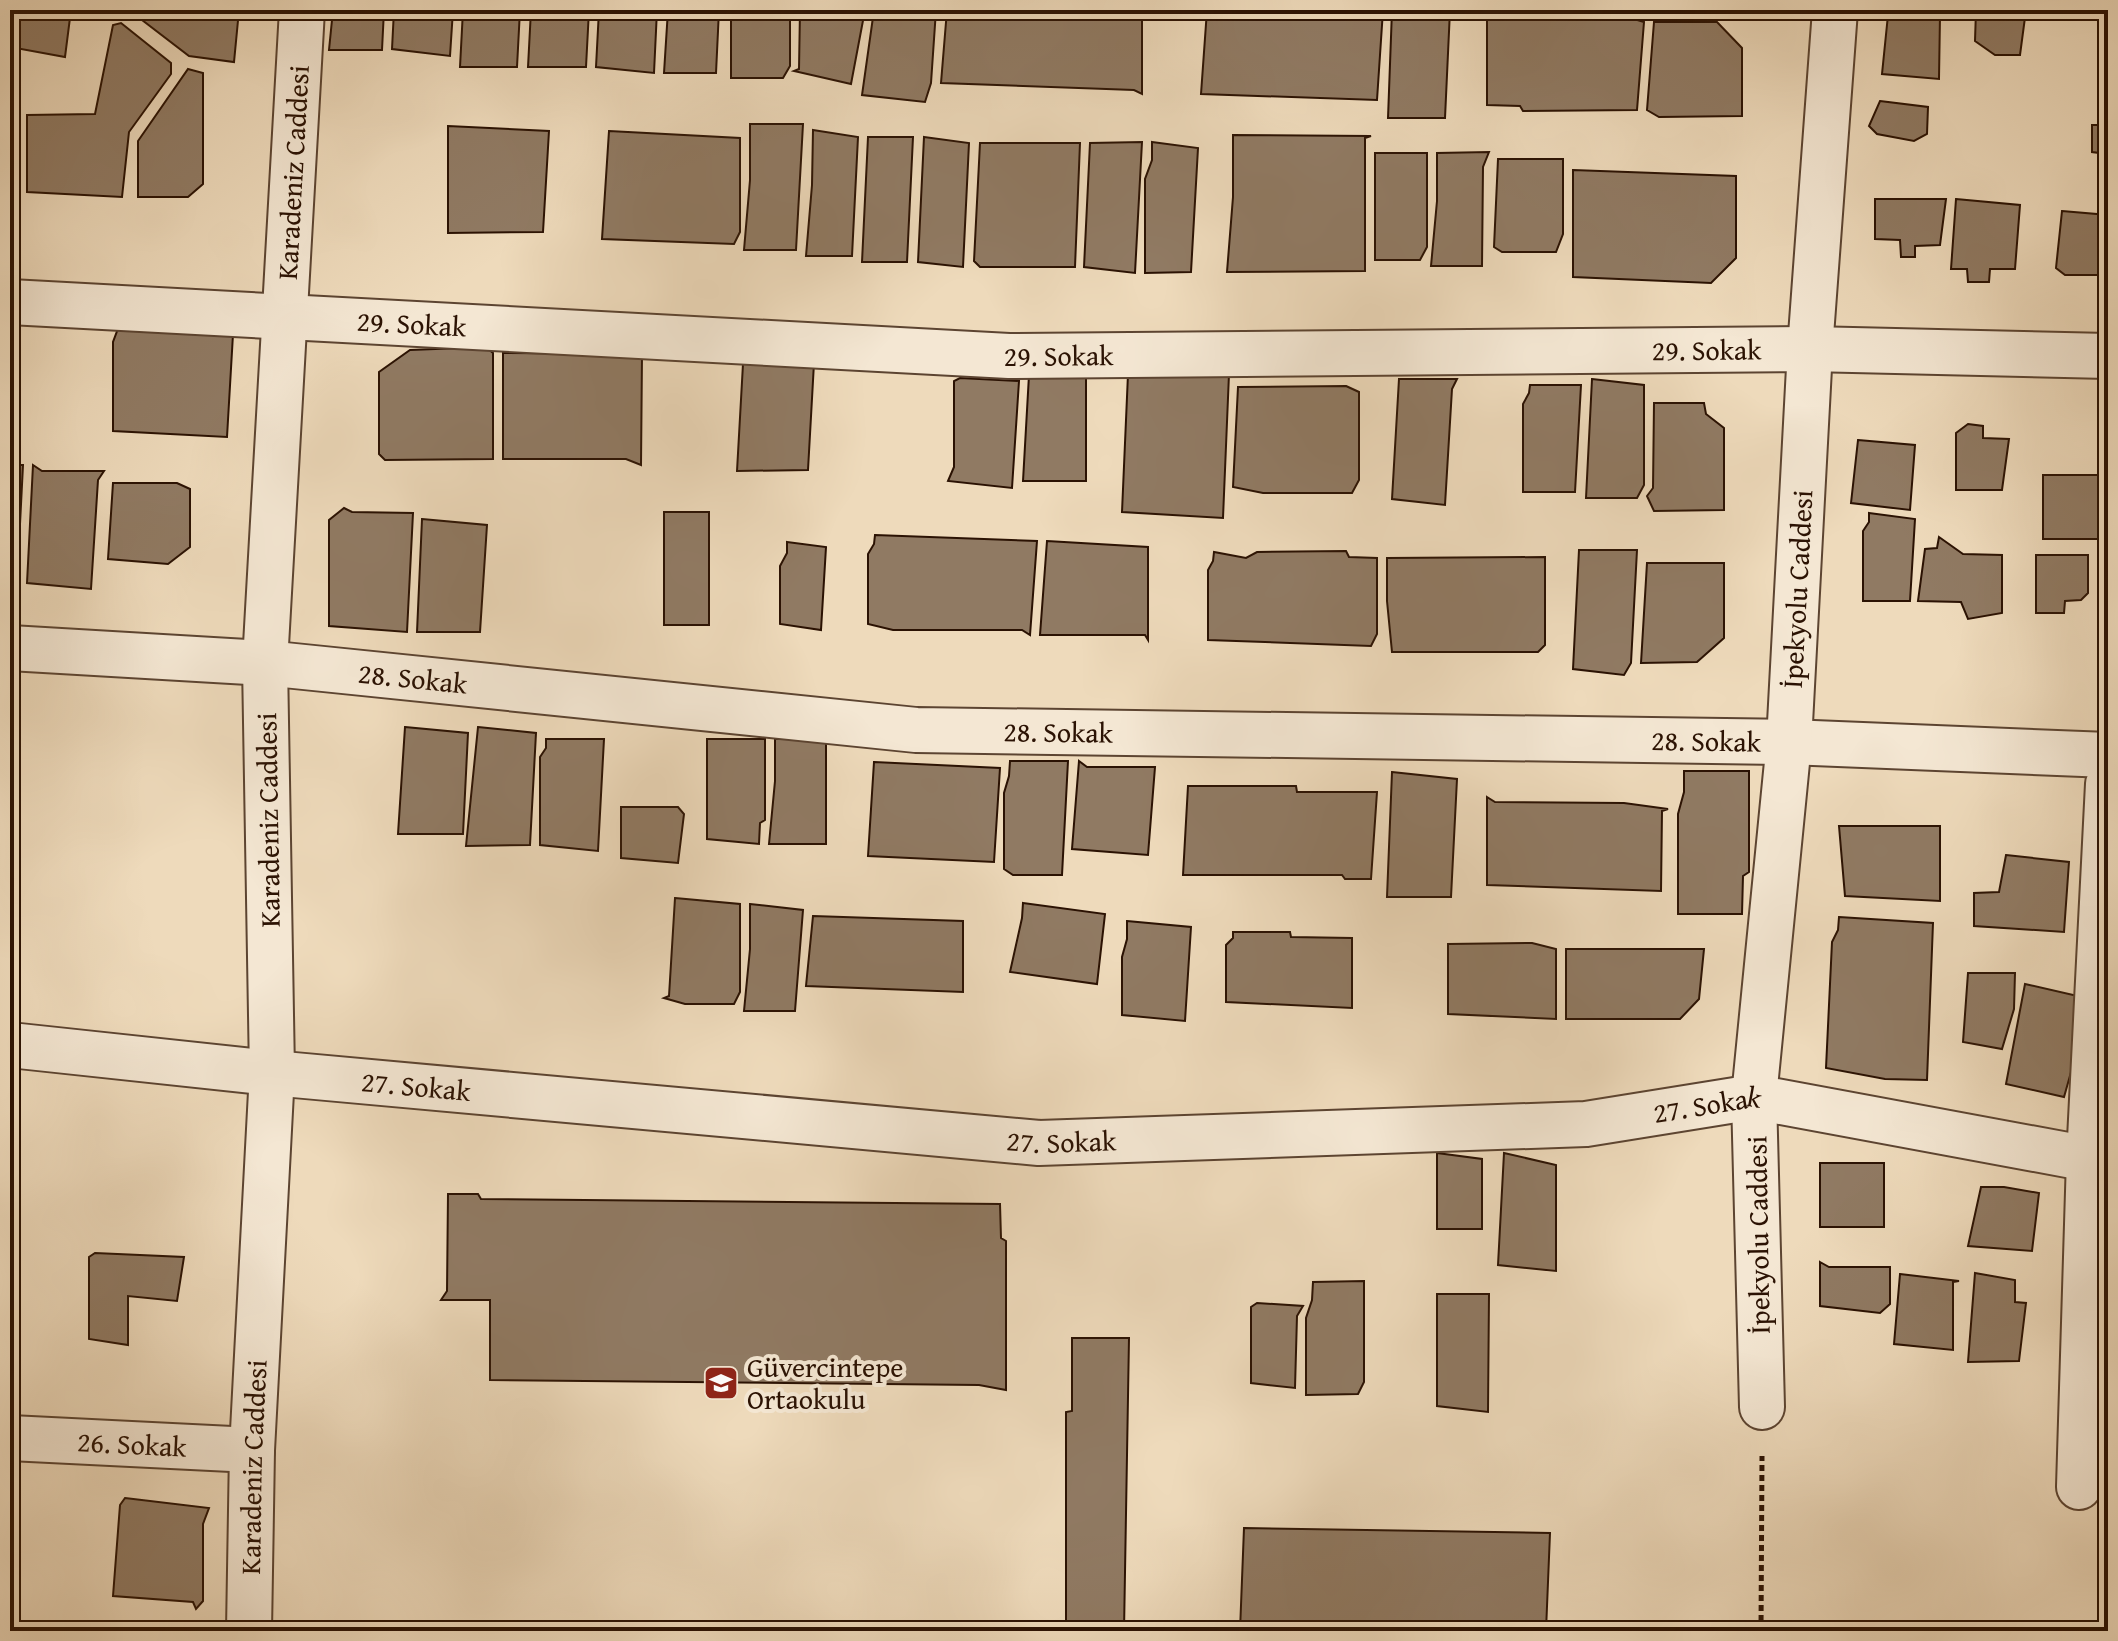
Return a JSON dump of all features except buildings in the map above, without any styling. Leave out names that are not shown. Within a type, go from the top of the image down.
[{"type":"street","name":"Karadeniz Caddesi","points":[[249,1631],[252,1450],[272,1073],[265,663],[302,10]]},
{"type":"street","name":"İpekyolu Caddesi","points":[[1762,1407],[1754,1097],[1789,742],[1810,349],[1835,10]]},
{"type":"street","name":"29. Sokak","points":[[10,302],[1009,356],[1810,349],[2108,356]]},
{"type":"street","name":"28. Sokak","points":[[10,648],[265,663],[916,730],[1789,742],[2108,755]]},
{"type":"street","points":[[2079,1487],[2099,1160],[2108,784]]},
{"type":"street","name":"27. Sokak","points":[[10,1045],[272,1073],[1039,1143],[1586,1124],[1754,1097],[2099,1160]]},
{"type":"street","name":"26. Sokak","points":[[10,1438],[252,1450]]},
{"type":"path","points":[[1761,1631],[1762,1407]]},
{"type":"place","name":"Güvercintepe Ortaokulu","points":[[721,1383]]}]
